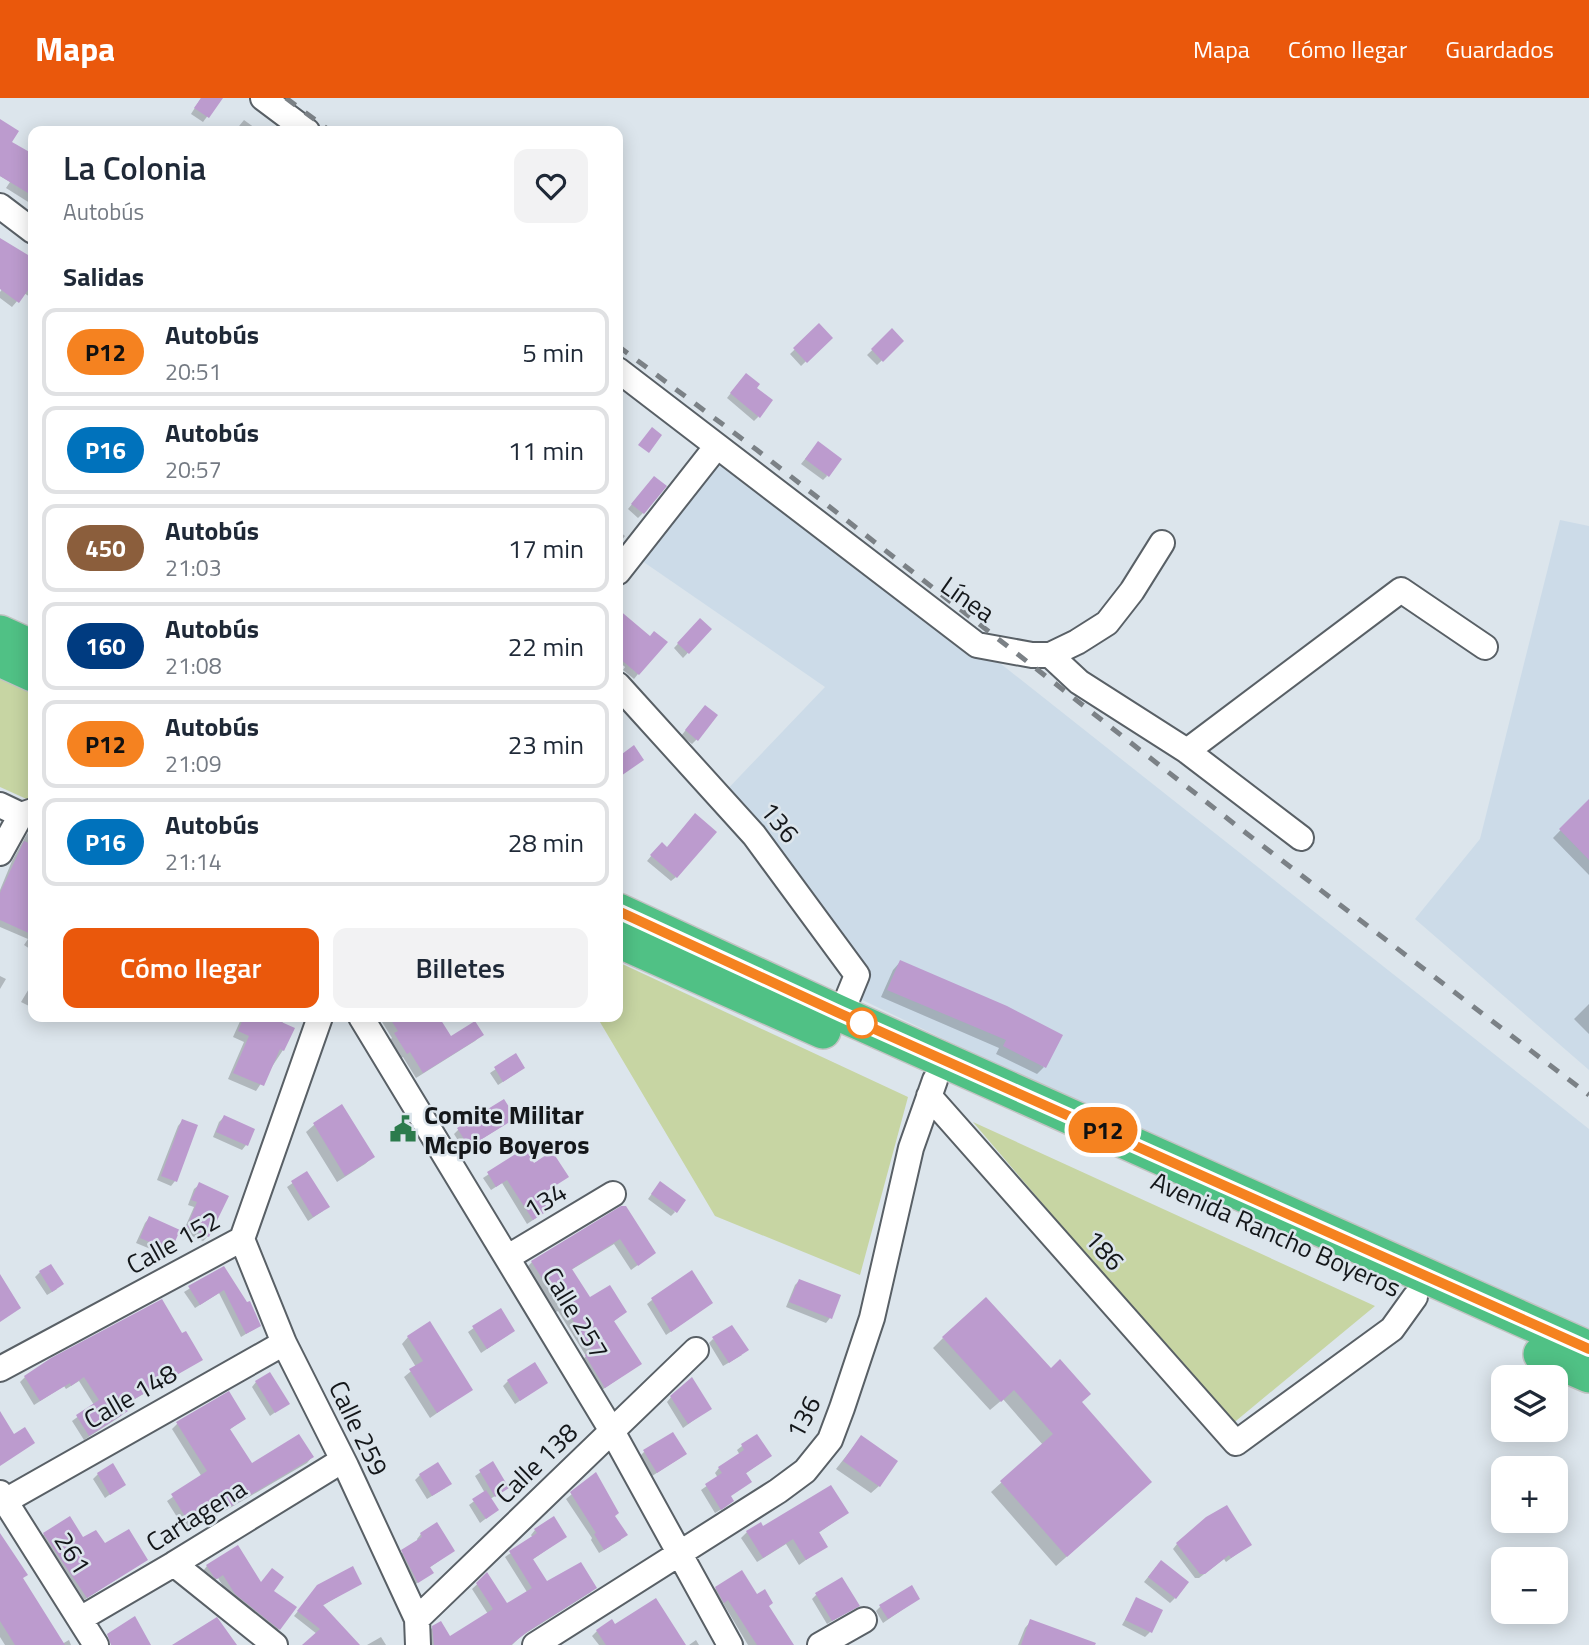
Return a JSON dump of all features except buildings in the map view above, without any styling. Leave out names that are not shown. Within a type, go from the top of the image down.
[{"type":"highway","points":[[0,633],[28,646]]},
{"type":"highway","points":[[0,659],[28,672]]},
{"type":"highway","name":"Avenida Rancho Boyeros","points":[[623,913],[841,1014],[1589,1349]]},
{"type":"highway","name":"Avenida Rancho Boyeros","points":[[623,942],[932,1088],[1589,1375]]},
{"type":"street","points":[[263,98],[300,126]]},
{"type":"street","points":[[0,206],[28,226]]},
{"type":"street","name":"Línea","points":[[623,374],[977,645],[1032,655],[1050,655]]},
{"type":"street","points":[[623,566],[716,446]]},
{"type":"street","points":[[1162,543],[1132,591],[1107,623],[1050,655],[1079,682],[1187,751],[1301,838]]},
{"type":"street","points":[[1187,751],[1401,590],[1485,647]]},
{"type":"street","name":"136","points":[[623,691],[754,835],[857,975],[841,1014]]},
{"type":"street","points":[[0,853],[18,810]]},
{"type":"street","name":"Calle 152","points":[[0,1369],[242,1239],[318,1022]]},
{"type":"street","name":"Calle 257","points":[[364,1022],[612,1432],[730,1645]]},
{"type":"street","name":"136","points":[[535,1645],[805,1471],[830,1440],[872,1318],[911,1148],[932,1088]]},
{"type":"street","name":"186","points":[[932,1088],[1236,1443],[1392,1329],[1415,1297]]},
{"type":"street","name":"134","points":[[508,1257],[613,1194]]},
{"type":"street","name":"Calle 259","points":[[242,1239],[284,1343],[417,1619],[418,1645]]},
{"type":"street","name":"Calle 148","points":[[3,1497],[284,1343]]},
{"type":"street","name":"Calle 138","points":[[417,1619],[696,1350]]},
{"type":"street","name":"Cartagena","points":[[80,1619],[342,1460]]},
{"type":"street","name":"261","points":[[3,1497],[96,1645]]},
{"type":"street","points":[[174,1564],[275,1645]]},
{"type":"street","points":[[820,1645],[864,1620]]},
{"type":"shaded area","points":[[717,446],[977,645],[1589,1129],[1589,1334],[1262,1192],[850,994],[857,975],[720,797],[825,687],[632,554]]},
{"type":"shaded area","points":[[1560,520],[1589,526],[1589,1070],[1415,919],[1480,839]]},
{"type":"green space","points":[[0,677],[28,690],[28,800],[0,787]]},
{"type":"green space","points":[[623,964],[908,1097],[860,1275],[715,1216],[600,1022],[623,1022]]},
{"type":"green space","points":[[973,1122],[1375,1306],[1231,1425]]},
{"type":"railway","points":[[286,98],[323,126]]},
{"type":"railway","points":[[623,350],[757,450],[1246,833],[1589,1095]]},
{"type":"bus line","name":"P12","points":[[623,913],[841,1014],[1589,1349]]},
{"type":"place","name":"Comite Militar Mcpio Boyeros","points":[[403,1129]]}]
